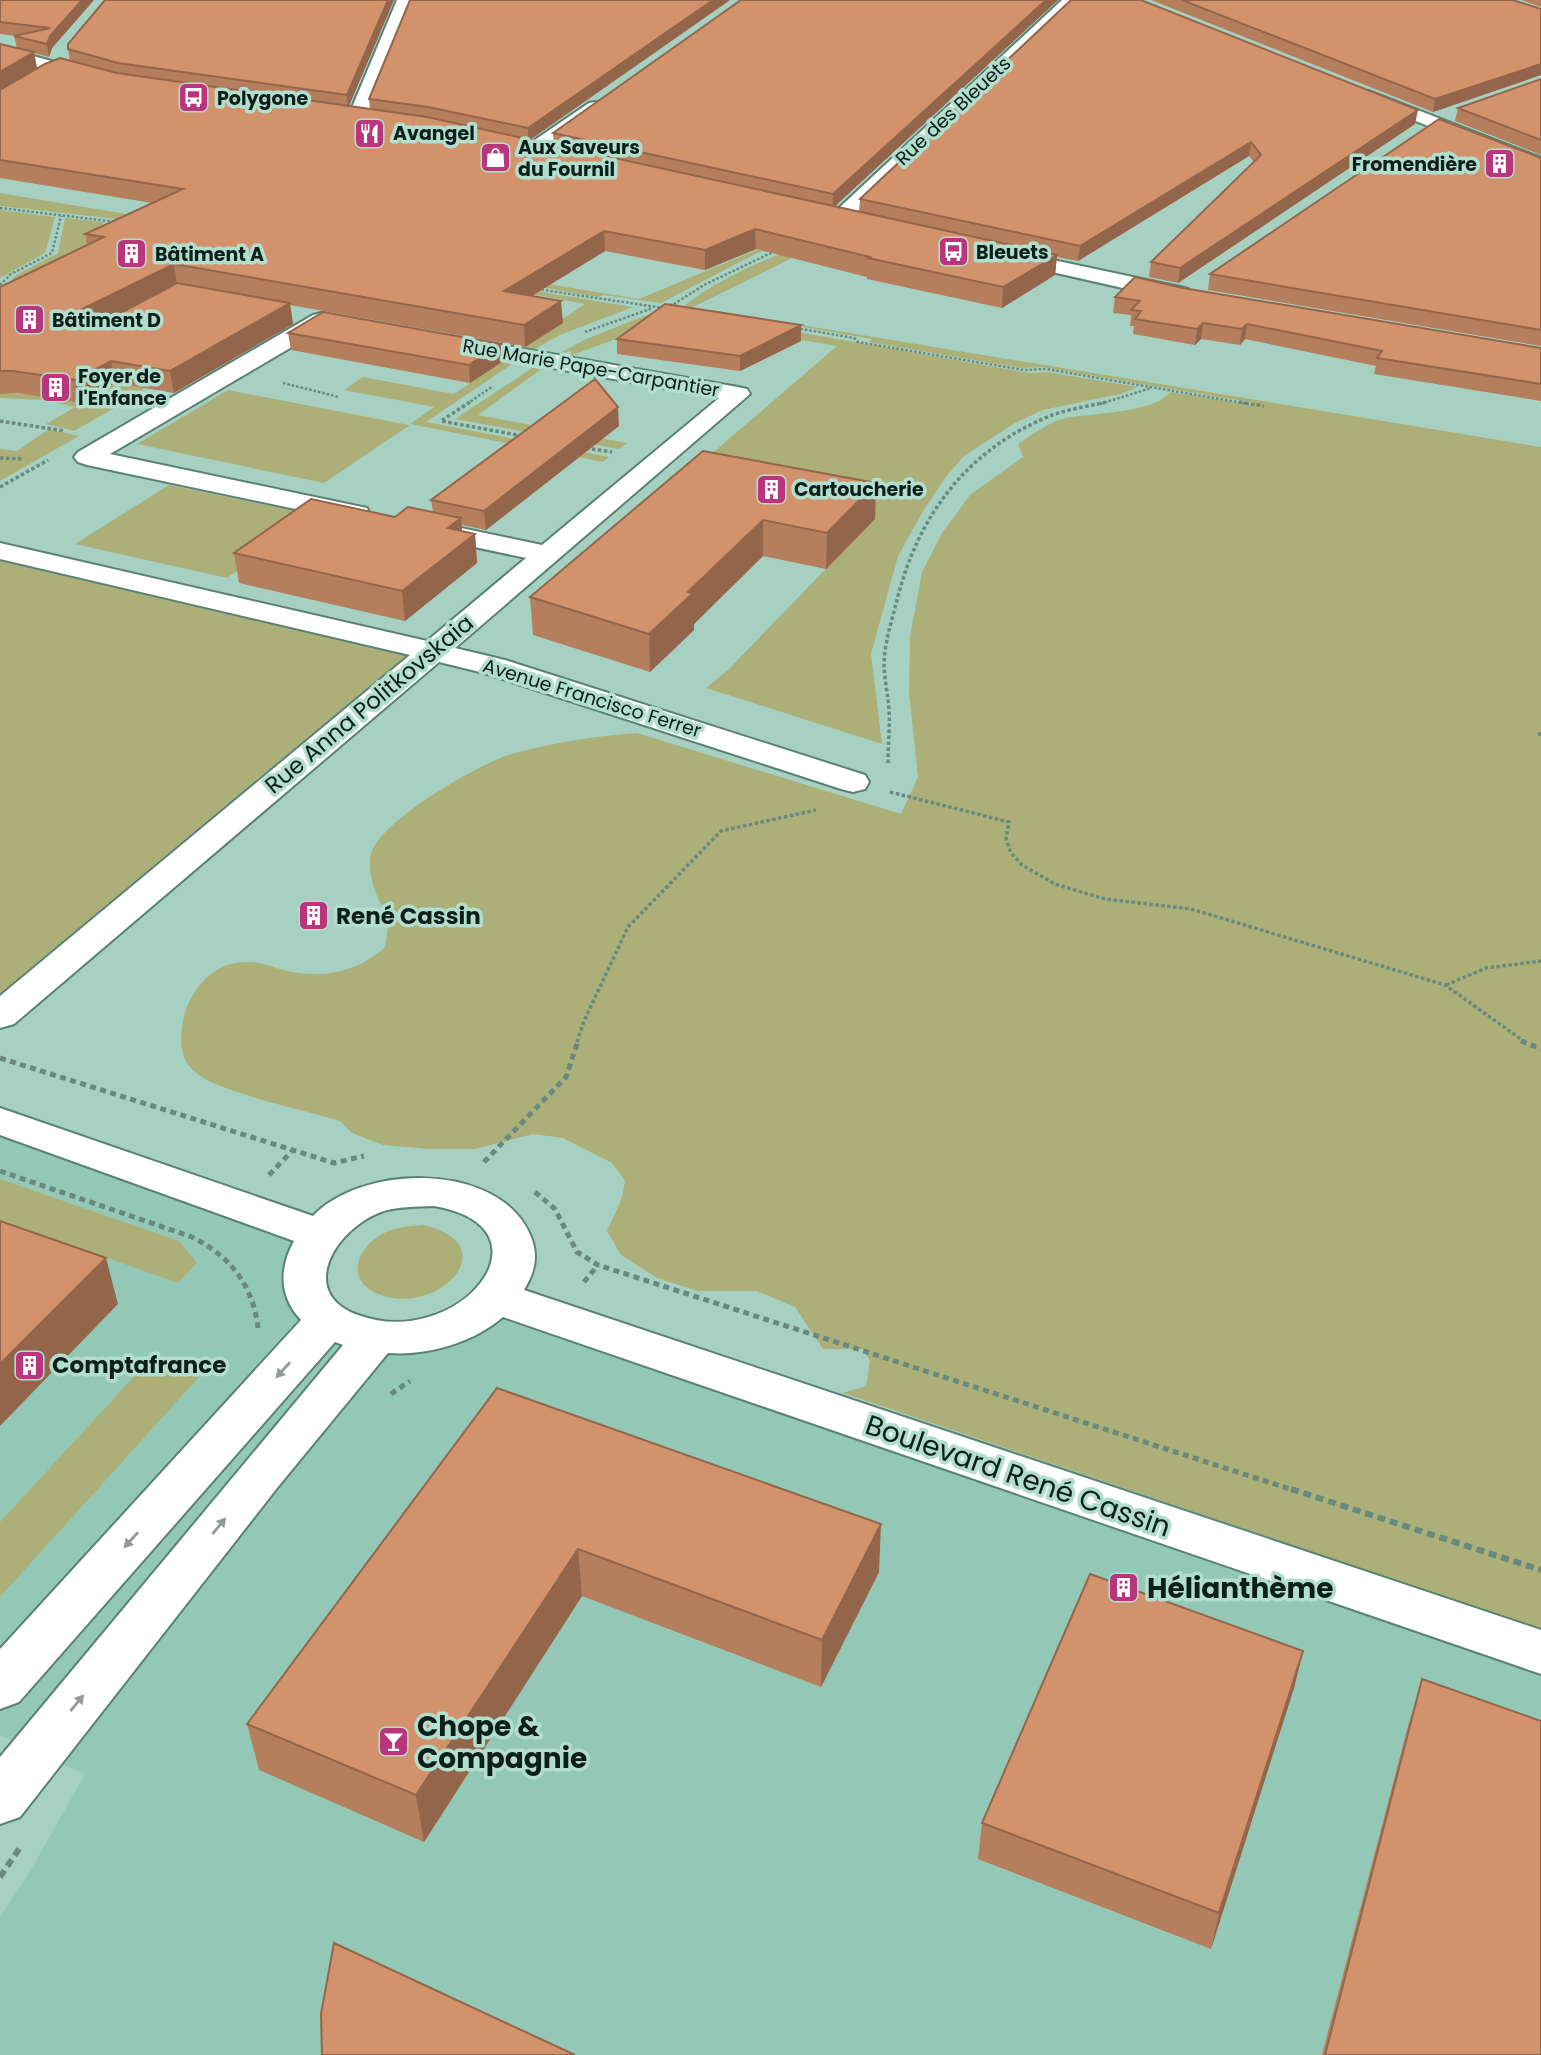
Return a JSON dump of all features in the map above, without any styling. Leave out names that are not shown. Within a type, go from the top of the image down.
[{"type":"street","points":[[358,118],[405,0]]},
{"type":"street","name":"Rue des Bleuets","points":[[857,224],[828,218],[847,211],[1071,0]]},
{"type":"street","points":[[0,50],[56,57],[110,81]]},
{"type":"street","points":[[0,50],[56,57]]},
{"type":"street","points":[[34,80],[47,72],[56,57]]},
{"type":"street","points":[[1347,88],[1541,165]]},
{"type":"street","points":[[533,150],[609,96]]},
{"type":"street","points":[[1412,137],[1457,111]]},
{"type":"street","points":[[510,145],[561,157]]},
{"type":"street","points":[[987,252],[1192,293]]},
{"type":"street","points":[[283,313],[348,325]]},
{"type":"street","points":[[321,320],[87,457],[547,554]]},
{"type":"street","name":"Rue Marie Pape-Carpantier","points":[[430,339],[738,394]]},
{"type":"street","name":"Rue Anna Politkovskaia","points":[[0,1016],[738,394]]},
{"type":"street","name":"Avenue Francisco Ferrer","points":[[0,551],[61,563],[494,666],[853,782]]},
{"type":"street","points":[[0,1121],[321,1236]]},
{"type":"street","points":[[434,1192],[467,1199],[491,1211],[508,1231],[515,1255],[509,1281],[496,1297],[490,1305],[461,1324],[425,1336],[394,1339],[358,1334],[328,1320],[309,1299],[303,1274],[309,1248],[335,1219],[364,1202],[399,1193],[434,1192]]},
{"type":"street","name":"Boulevard René Cassin","points":[[496,1297],[1541,1652]]},
{"type":"street","points":[[0,1686],[328,1320]]},
{"type":"street","points":[[0,1799],[251,1485],[376,1336]]},
{"type":"path","points":[[0,208],[122,222]]},
{"type":"path","points":[[0,285],[11,274],[52,253],[61,216]]},
{"type":"path","points":[[522,436],[441,421],[534,358],[573,338],[645,309],[674,304],[704,285],[768,253]]},
{"type":"path","points":[[529,288],[678,310]]},
{"type":"path","points":[[789,327],[1024,370],[1046,369],[1264,406]]},
{"type":"path","points":[[231,373],[339,397]]},
{"type":"path","points":[[888,739],[885,651],[906,564],[939,502],[958,477],[984,454],[1023,429],[1052,415],[1131,396],[1152,387]]},
{"type":"path","points":[[0,421],[47,426],[71,432]]},
{"type":"path","points":[[576,446],[657,461]]},
{"type":"path","points":[[0,458],[23,459]]},
{"type":"path","points":[[880,796],[886,791],[1009,822],[1005,832],[1005,844],[1012,855],[1024,867],[1062,887],[1106,899],[1169,904],[1191,909],[1445,985],[1517,1039],[1541,1049]]},
{"type":"path","points":[[484,1162],[566,1077],[584,1021],[628,927],[683,869],[722,831],[758,821],[824,810]]},
{"type":"path","points":[[1445,985],[1486,968],[1541,961]]},
{"type":"path","points":[[0,1059],[334,1163],[370,1155]]},
{"type":"path","points":[[473,1160],[495,1167]]},
{"type":"path","points":[[534,1191],[555,1209],[577,1252],[598,1265],[1541,1570]]},
{"type":"shaded area","points":[[0,193],[639,299],[814,226],[782,245],[757,253],[661,303],[603,295],[599,297],[162,224],[0,206]]},
{"type":"shaded area","points":[[0,210],[55,217],[45,253],[0,278]]},
{"type":"shaded area","points":[[65,218],[104,222],[67,269],[2,290],[16,275],[58,253]]},
{"type":"shaded area","points":[[843,233],[693,307],[1541,447],[1541,1629],[843,1393],[866,1386],[870,1361],[863,1349],[823,1349],[795,1307],[757,1291],[698,1291],[657,1278],[621,1255],[607,1231],[622,1198],[625,1181],[612,1163],[563,1138],[533,1134],[475,1149],[383,1145],[352,1133],[340,1121],[264,1100],[207,1080],[195,1072],[182,1052],[182,1028],[188,1004],[210,974],[221,968],[251,962],[305,974],[330,973],[364,962],[385,947],[387,920],[373,884],[370,868],[375,845],[388,829],[429,797],[453,782],[511,754],[574,740],[637,733],[901,814],[918,777],[909,693],[910,637],[922,572],[942,533],[970,495],[1023,457],[1018,444],[1041,429],[1066,418],[1137,408],[1162,399],[1170,392],[1251,405],[1254,403],[1042,367],[1021,368],[684,306],[720,282],[760,262]]},
{"type":"shaded area","points":[[348,260],[633,307],[560,335],[533,350],[520,348],[585,304]]},
{"type":"shaded area","points":[[657,311],[684,312],[1029,373],[1047,372],[1138,387],[1120,394],[1043,410],[1015,423],[964,456],[945,478],[898,556],[871,654],[882,744],[706,688],[729,669],[874,519],[680,481],[837,346],[672,318],[570,356],[571,351],[558,354],[586,339]]},
{"type":"shaded area","points":[[0,353],[145,387],[134,397],[74,431],[46,424],[75,407],[43,400],[0,398],[0,393],[34,394],[80,403],[114,384]]},
{"type":"shaded area","points":[[507,358],[518,360],[426,422],[609,457],[603,462],[410,424],[434,407],[344,390],[363,377],[454,394]]},
{"type":"shaded area","points":[[538,364],[547,365],[478,415],[627,443],[619,449],[455,419]]},
{"type":"shaded area","points":[[228,390],[410,425],[324,483],[137,444]]},
{"type":"shaded area","points":[[49,429],[79,436],[0,481],[0,449],[17,451]]},
{"type":"shaded area","points":[[169,485],[315,515],[227,578],[75,544]]},
{"type":"shaded area","points":[[0,551],[432,651],[0,1016]]},
{"type":"shaded area","points":[[0,1121],[321,1235],[303,1274],[358,1333],[490,1305],[1541,1652],[1541,2055],[0,2055],[0,1917],[28,1875],[85,1774],[0,1735]]},
{"type":"shaded area","points":[[0,1179],[179,1241],[197,1263],[178,1283],[0,1220]]},
{"type":"shaded area","points":[[423,1225],[449,1235],[461,1248],[462,1263],[454,1277],[439,1289],[419,1297],[397,1299],[374,1292],[365,1285],[359,1277],[358,1269],[359,1260],[369,1244],[390,1230]]},
{"type":"shaded area","points":[[152,1357],[199,1377],[0,1597],[0,1522]]},
{"type":"building","points":[[0,0],[82,0],[50,36],[47,44],[14,36],[50,28],[0,22]]},
{"type":"building","points":[[105,0],[388,0],[347,95],[118,63],[68,49],[68,44]]},
{"type":"building","points":[[410,0],[713,0],[528,128],[428,107],[369,99]]},
{"type":"building","points":[[741,0],[1046,0],[833,194],[553,133]]},
{"type":"building","points":[[1071,0],[1141,0],[1418,110],[1180,268],[1151,262],[1261,155],[1251,142],[1080,246],[860,199]]},
{"type":"building","points":[[1182,0],[1513,0],[1541,9],[1541,64],[1435,99]]},
{"type":"building","points":[[0,44],[34,52],[0,72]]},
{"type":"building","points":[[60,58],[117,73],[427,117],[1057,255],[1003,287],[868,258],[870,257],[755,229],[705,250],[604,231],[504,291],[561,301],[524,325],[174,264],[82,309],[77,318],[83,324],[100,324],[177,283],[290,303],[170,371],[111,361],[75,380],[0,371],[0,287],[104,237],[85,234],[183,189],[0,160],[0,90]]},
{"type":"building","points":[[1541,79],[1541,140],[1458,108]]},
{"type":"building","points":[[1439,119],[1541,158],[1541,330],[1210,274]]},
{"type":"building","points":[[1135,277],[1183,288],[1541,348],[1541,384],[1377,358],[1382,351],[1247,324],[1242,329],[1203,323],[1197,329],[1135,319],[1141,311],[1131,310],[1140,301],[1115,297]]},
{"type":"building","points":[[665,304],[801,325],[740,356],[617,339]]},
{"type":"building","points":[[323,312],[501,344],[469,365],[288,333]]},
{"type":"building","points":[[595,379],[618,407],[484,511],[431,500]]},
{"type":"building","points":[[703,451],[876,483],[827,533],[763,520],[688,592],[693,593],[649,634],[530,597]]},
{"type":"building","points":[[311,499],[395,517],[408,507],[461,518],[448,528],[475,534],[402,591],[234,553]]},
{"type":"building","points":[[0,1221],[106,1258],[0,1364]]},
{"type":"building","points":[[497,1388],[881,1524],[822,1640],[578,1549],[416,1795],[247,1724]]},
{"type":"building","points":[[1090,1574],[1303,1651],[1219,1913],[982,1823]]},
{"type":"building","points":[[1422,1679],[1541,1721],[1541,2055],[1325,2055]]},
{"type":"building","points":[[334,1943],[575,2055],[322,2055],[321,2014]]},
{"type":"place","name":"Polygone","points":[[194,98]]},
{"type":"place","name":"Avangel","points":[[370,133]]},
{"type":"place","name":"Aux Saveurs du Fournil","points":[[495,158]]},
{"type":"place","name":"Fromendière","points":[[1500,164]]},
{"type":"place","name":"Bleuets","points":[[953,252]]},
{"type":"place","name":"Bâtiment A","points":[[132,254]]},
{"type":"place","name":"Bâtiment D","points":[[29,320]]},
{"type":"place","name":"Foyer de l'Enfance","points":[[55,387]]},
{"type":"place","name":"Cartoucherie","points":[[771,489]]},
{"type":"place","name":"René Cassin","points":[[313,916]]},
{"type":"place","name":"Comptafrance","points":[[29,1365]]},
{"type":"place","name":"Hélianthème","points":[[1124,1588]]},
{"type":"place","name":"Chope & Compagnie","points":[[394,1742]]}]
